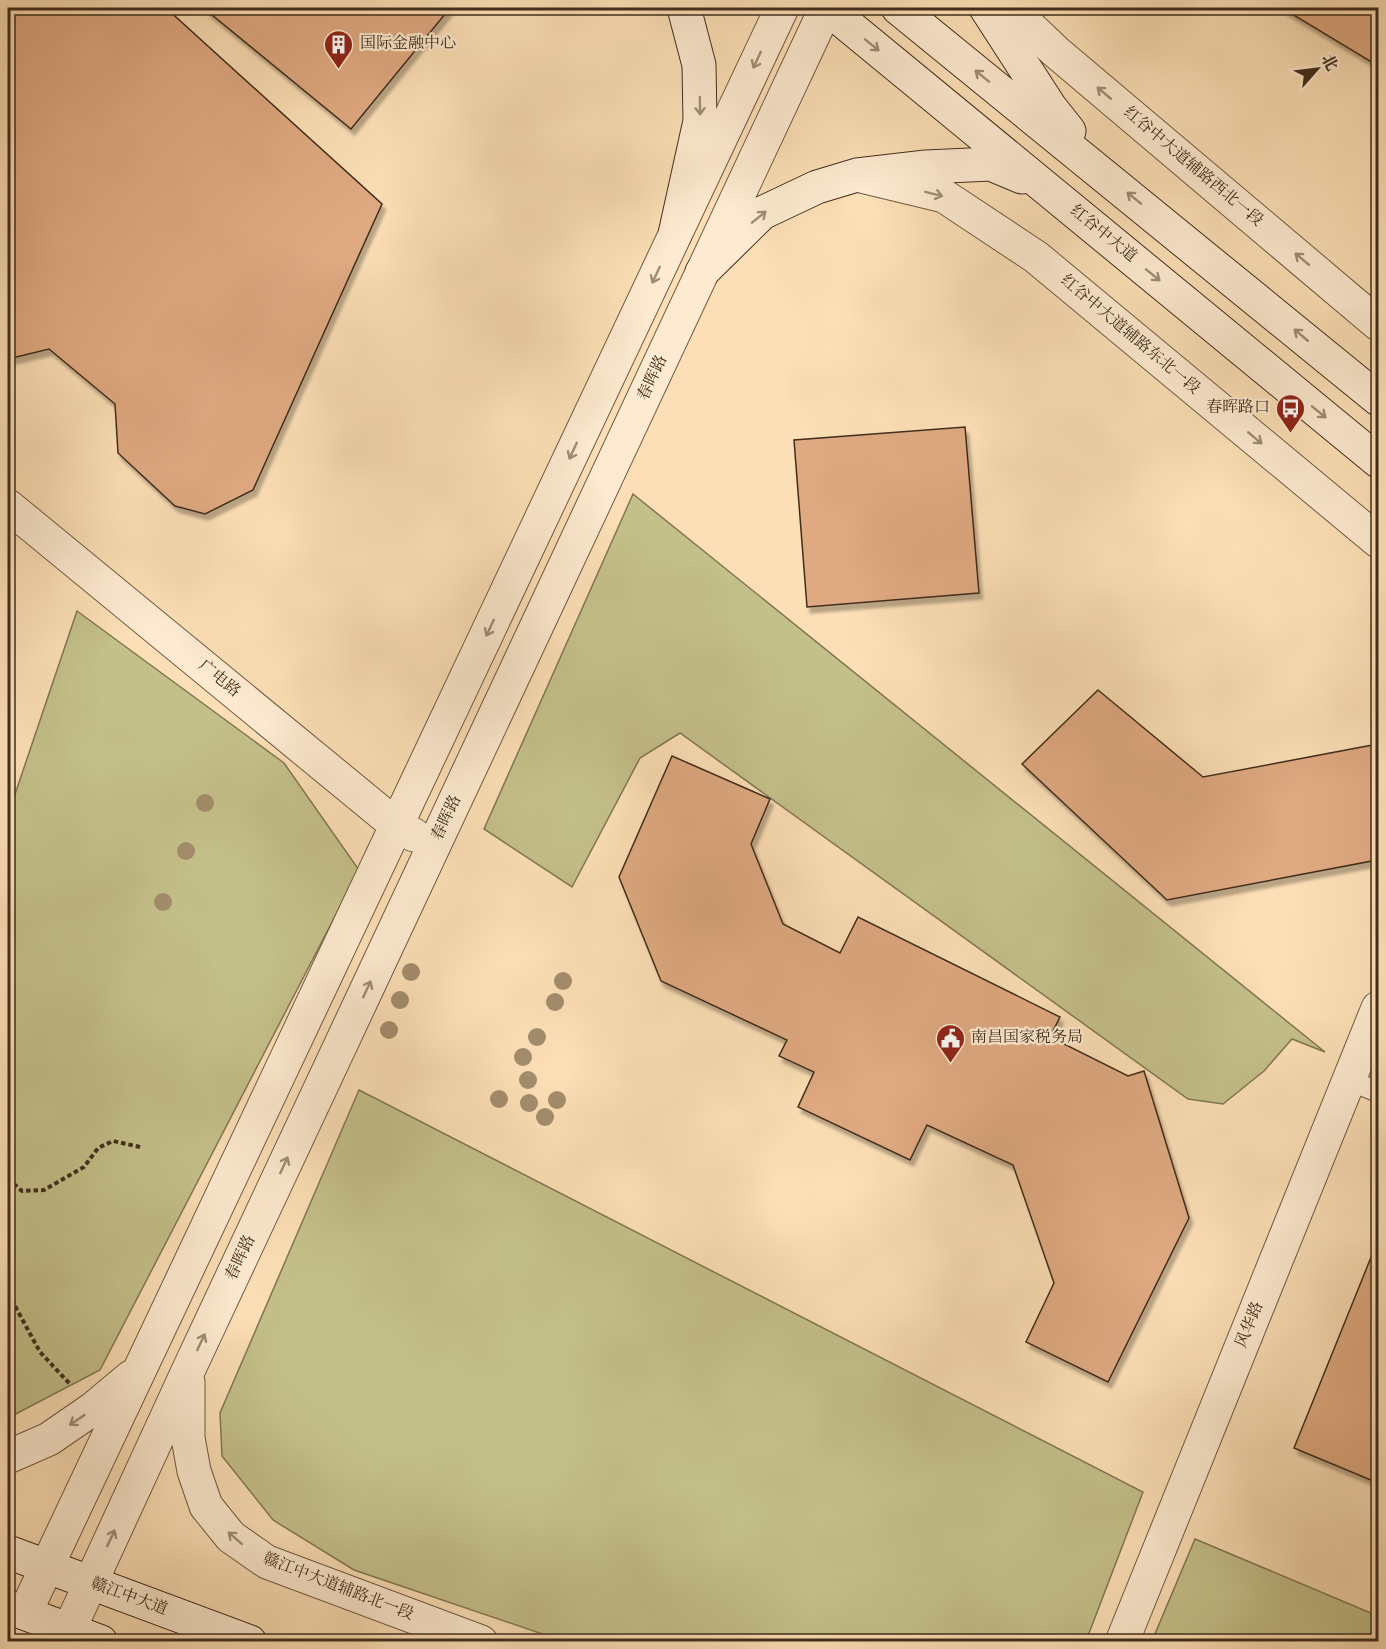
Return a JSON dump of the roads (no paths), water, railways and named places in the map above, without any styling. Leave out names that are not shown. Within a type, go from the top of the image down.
[{"type":"street","points":[[675,234],[700,122],[699,65],[684,8]]},
{"type":"street","points":[[101,1641],[16,1610],[47,1567],[782,8]]},
{"type":"street","name":"红谷中大道","points":[[826,8],[1378,461]]},
{"type":"street","name":"春晖路","points":[[69,1630],[826,8]]},
{"type":"street","points":[[898,8],[1378,399]]},
{"type":"street","points":[[986,8],[1050,106],[1097,169]]},
{"type":"street","name":"红谷中大道辅路西北一段","points":[[1010,8],[1055,51],[1378,324]]},
{"type":"street","points":[[702,272],[762,213],[817,187],[856,175],[926,167],[991,164],[1044,186]]},
{"type":"street","name":"红谷中大道辅路东北一段","points":[[856,175],[944,196],[1036,257],[1378,541]]},
{"type":"street","name":"广电路","points":[[8,506],[396,825],[434,846]]},
{"type":"street","name":"风华路","points":[[1122,1641],[1364,1086],[1378,1008]]},
{"type":"street","points":[[8,1457],[49,1439],[94,1408],[140,1370]]},
{"type":"street","name":"赣江中大道辅路北一段","points":[[188,1371],[188,1438],[194,1471],[206,1506],[231,1537],[267,1562],[481,1641]]},
{"type":"street","name":"赣江中大道","points":[[8,1552],[250,1641]]},
{"type":"place","name":"国际金融中心","points":[[339,70]]},
{"type":"place","name":"春晖路口","points":[[1291,434]]},
{"type":"place","name":"南昌国家税务局","points":[[950,1064]]}]
